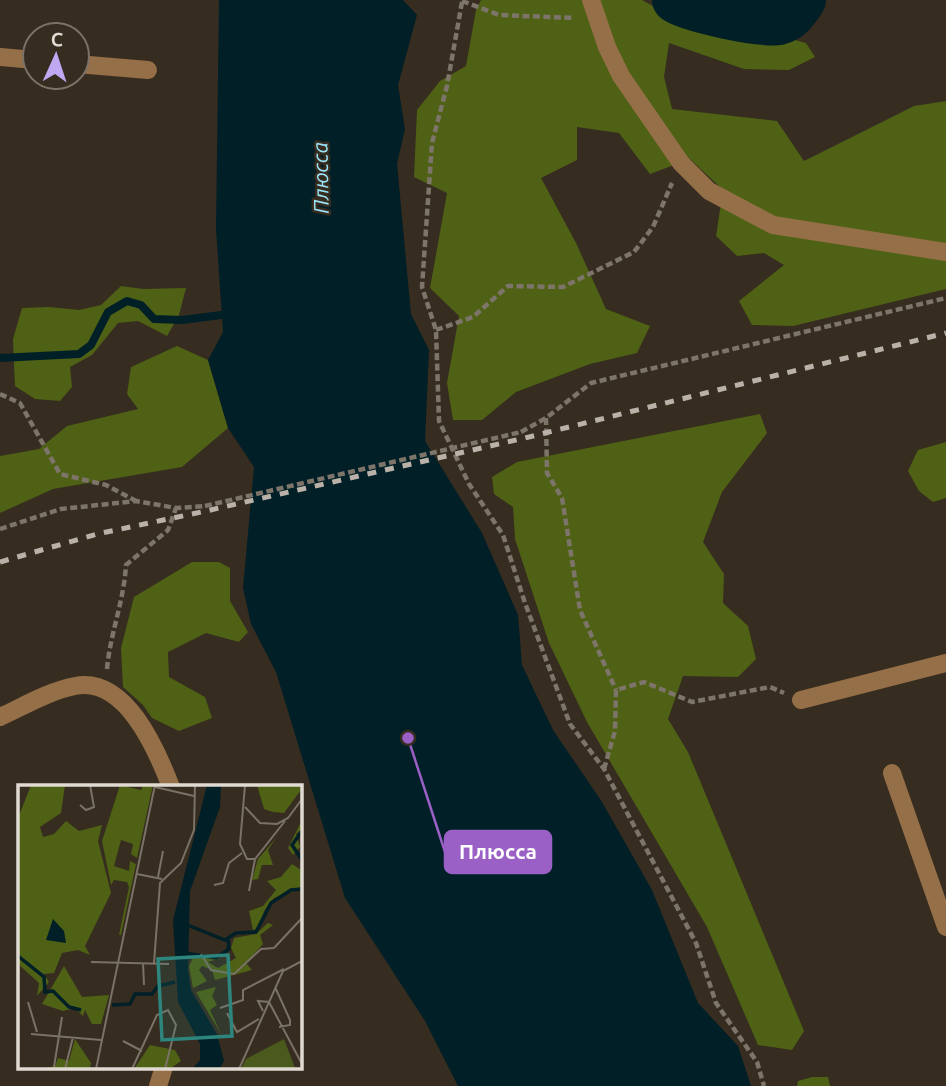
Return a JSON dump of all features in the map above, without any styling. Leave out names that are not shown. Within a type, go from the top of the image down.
[{"type":"street","points":[[591,0],[607,47],[621,76],[681,163],[709,191],[773,225],[946,252]]},
{"type":"street","points":[[0,57],[21,59]]},
{"type":"street","points":[[91,65],[148,70]]},
{"type":"street","points":[[801,700],[946,663]]},
{"type":"street","points":[[0,717],[76,685],[105,688],[139,720],[170,785]]},
{"type":"street","points":[[891,773],[946,927]]},
{"type":"street","points":[[158,1086],[164,1068]]},
{"type":"path","points":[[597,19],[499,15],[462,1],[447,86],[432,143],[422,287],[436,330],[439,421],[469,484],[503,535],[570,724],[604,769],[696,943],[716,1003],[757,1062],[764,1086]]},
{"type":"path","points":[[436,330],[473,317],[508,286],[563,287],[634,252],[653,227],[681,163]]},
{"type":"path","points":[[0,529],[61,509],[136,501],[176,508],[205,506],[521,432],[546,418],[591,383],[946,298]]},
{"type":"path","points":[[0,394],[20,403],[60,474],[106,485],[136,501]]},
{"type":"path","points":[[546,418],[547,473],[562,498],[580,610],[616,690],[615,731],[604,769]]},
{"type":"path","points":[[105,688],[109,643],[124,585],[125,565],[168,530],[176,508]]},
{"type":"path","points":[[616,690],[644,682],[692,702],[770,687],[801,700]]},
{"type":"green space","points":[[481,0],[642,0],[677,19],[738,24],[806,43],[815,57],[789,70],[744,69],[669,43],[664,77],[672,109],[777,121],[804,161],[914,106],[946,101],[946,289],[793,326],[752,325],[739,301],[784,265],[764,253],[737,256],[716,236],[723,190],[690,159],[650,174],[619,133],[577,127],[577,160],[541,178],[576,243],[606,309],[650,326],[637,353],[590,364],[516,392],[482,420],[453,420],[447,383],[459,316],[430,288],[447,193],[414,177],[417,110],[440,81],[466,66],[476,10]]},
{"type":"green space","points":[[121,286],[143,289],[186,288],[179,315],[167,336],[138,321],[118,323],[92,355],[70,367],[72,387],[60,401],[35,399],[15,386],[13,339],[22,308],[79,310],[101,305]]},
{"type":"green space","points":[[177,346],[208,360],[228,428],[182,467],[53,489],[0,513],[0,456],[39,449],[67,426],[138,409],[127,394],[131,367]]},
{"type":"green space","points":[[760,414],[767,433],[722,492],[703,542],[724,574],[723,603],[748,626],[756,659],[738,677],[683,676],[668,719],[688,752],[804,1031],[792,1050],[758,1045],[707,927],[587,722],[549,643],[515,539],[513,507],[494,494],[492,477],[517,462]]},
{"type":"green space","points":[[946,442],[946,498],[933,502],[919,491],[908,471],[918,450]]},
{"type":"green space","points":[[192,562],[219,562],[230,568],[230,601],[248,632],[239,642],[206,633],[168,652],[169,677],[205,697],[212,718],[179,731],[152,718],[143,705],[123,687],[121,648],[134,597]]},
{"type":"green space","points":[[812,1077],[828,1077],[830,1086],[797,1086],[798,1081]]},
{"type":"water","points":[[219,0],[403,0],[417,15],[398,85],[405,129],[397,164],[411,314],[429,350],[425,441],[482,533],[518,615],[522,665],[553,730],[602,802],[652,890],[698,1003],[738,1046],[751,1086],[458,1086],[425,1021],[345,898],[276,672],[251,624],[243,588],[254,467],[228,428],[208,360],[223,332],[216,229]]},
{"type":"waterway","points":[[675,0],[709,12],[771,23],[787,19],[803,0]]},
{"type":"waterway","points":[[0,358],[79,354],[91,345],[108,312],[127,301],[141,305],[154,319],[182,320],[221,315]]},
{"type":"railway","points":[[0,562],[97,534],[525,438],[946,333]]},
{"type":"place","name":"Плюсса","points":[[408,738]]}]
